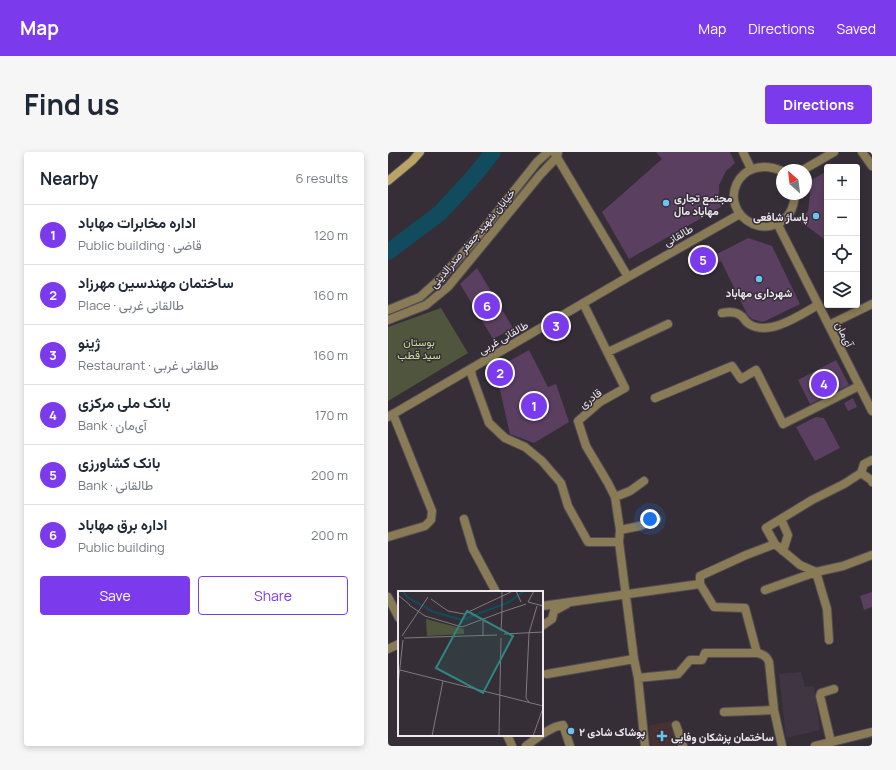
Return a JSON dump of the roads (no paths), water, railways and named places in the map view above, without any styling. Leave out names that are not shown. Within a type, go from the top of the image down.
[{"type":"main road","points":[[388,181],[412,161],[420,152]]},
{"type":"street","name":"خیابان شهید جعفر صدرالدینی","points":[[388,310],[420,297],[436,283],[478,236],[537,162],[548,152]]},
{"type":"street","points":[[743,152],[751,169]]},
{"type":"street","points":[[812,165],[834,152]]},
{"type":"street","points":[[862,152],[872,166]]},
{"type":"street","name":"خیابان شهید جعفر صدرالدینی","points":[[388,320],[426,305],[448,287],[556,154]]},
{"type":"street","points":[[556,154],[628,277]]},
{"type":"street","points":[[776,168],[762,165],[744,173],[738,180],[735,188],[735,206],[747,221],[757,225],[767,226],[785,219],[791,212],[794,200]]},
{"type":"street","name":"طالقانی","points":[[628,277],[740,214]]},
{"type":"street","name":"آی‌مان","points":[[777,223],[872,411]]},
{"type":"street","name":"طالقانی غربی","points":[[390,415],[628,277]]},
{"type":"street","name":"قادری","points":[[583,303],[625,388],[600,402],[578,421],[586,446],[615,497],[620,530],[619,542],[634,659],[638,678],[645,746]]},
{"type":"street","points":[[722,313],[732,312],[740,315],[747,323],[758,329],[788,322],[818,304]]},
{"type":"street","points":[[829,325],[872,304]]},
{"type":"street","points":[[608,352],[668,324]]},
{"type":"street","points":[[655,398],[732,366],[741,379],[756,370],[783,424],[859,386]]},
{"type":"street","points":[[471,368],[472,376],[489,423],[505,438],[525,446],[542,461],[561,483],[568,506],[588,542],[619,542]]},
{"type":"street","points":[[388,537],[425,526],[431,520],[432,511],[390,415]]},
{"type":"street","points":[[829,640],[827,609],[816,572],[800,565],[783,551],[776,544],[766,528],[812,500],[844,484],[861,473],[864,464],[872,460]]},
{"type":"street","points":[[861,473],[872,482]]},
{"type":"street","points":[[615,497],[630,490],[644,480]]},
{"type":"street","points":[[464,519],[473,548],[495,591]]},
{"type":"street","points":[[620,530],[640,526],[657,519]]},
{"type":"street","points":[[781,519],[788,535],[783,551]]},
{"type":"street","points":[[757,653],[745,608],[714,606],[700,584],[700,576],[746,555],[776,544]]},
{"type":"street","points":[[765,590],[816,572],[843,566],[872,555]]},
{"type":"street","points":[[543,606],[700,584]]},
{"type":"street","points":[[388,597],[398,616]]},
{"type":"street","points":[[543,625],[552,619],[554,612],[571,602]]},
{"type":"street","points":[[388,650],[398,645]]},
{"type":"street","points":[[638,678],[678,674],[690,660],[702,660],[705,653],[763,654],[769,662],[774,710],[782,746]]},
{"type":"street","points":[[547,674],[634,659]]},
{"type":"street","points":[[831,742],[820,696],[821,693],[834,689]]},
{"type":"street","points":[[724,712],[774,710]]},
{"type":"street","points":[[543,734],[555,727],[563,725],[570,746]]},
{"type":"street","points":[[676,725],[683,746]]},
{"type":"street","points":[[815,746],[872,732]]},
{"type":"street","points":[[507,736],[512,746]]},
{"type":"street","points":[[526,746],[540,736]]},
{"type":"waterway","points":[[388,252],[440,213],[474,176],[493,152]]},
{"type":"place","name":"مجتمع تجاری مهاباد مال","points":[[666,203]]},
{"type":"place","name":"پاساژ شافعی","points":[[816,216]]},
{"type":"place","name":"بانک کشاورزی","points":[[703,260]]},
{"type":"place","name":"شهرداری مهاباد","points":[[759,279]]},
{"type":"place","name":"اداره برق مهاباد","points":[[487,306]]},
{"type":"place","name":"ژینو","points":[[556,326]]},
{"type":"place","name":"ساختمان مهندسین مهرزاد","points":[[500,373]]},
{"type":"place","name":"بانک ملی مرکزی","points":[[824,384]]},
{"type":"place","name":"اداره مخابرات مهاباد","points":[[534,406]]},
{"type":"place","name":"پوشاک شادی ۲","points":[[571,731]]},
{"type":"place","name":"ساختمان پزشکان وفایی","points":[[662,736]]},
{"type":"park label","name":"بوستان سید قطب","points":[[419,347]]}]
